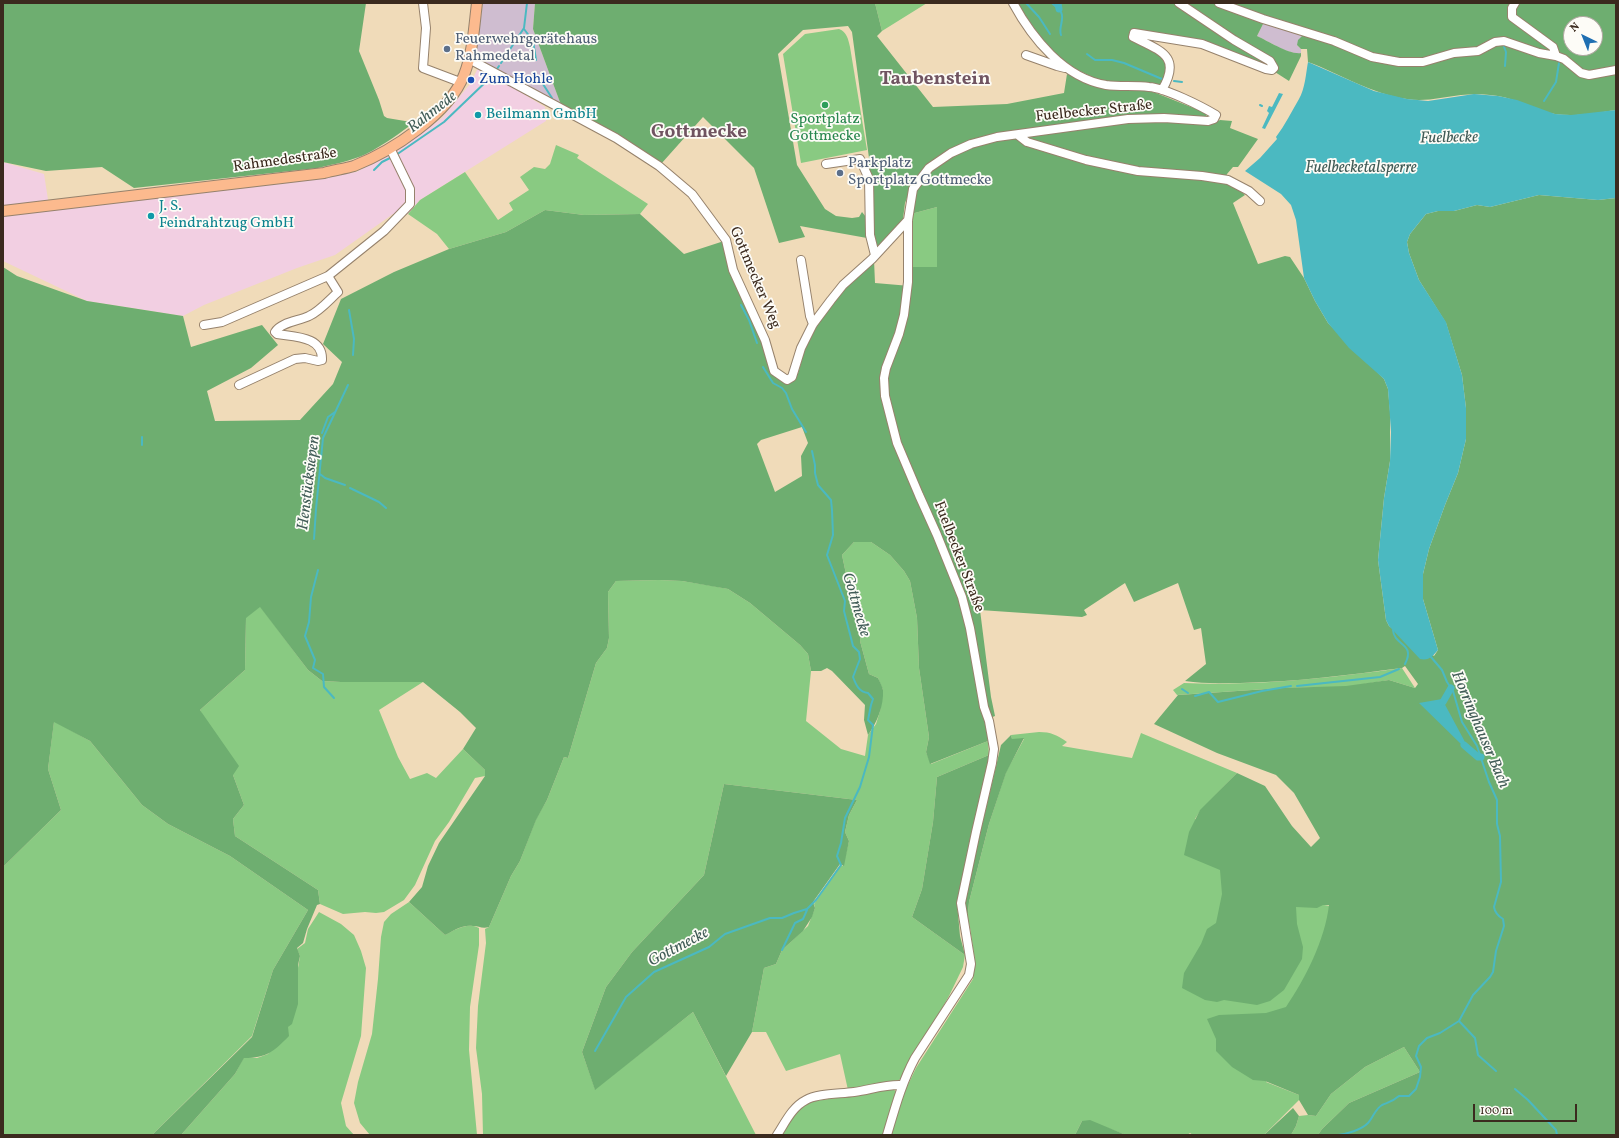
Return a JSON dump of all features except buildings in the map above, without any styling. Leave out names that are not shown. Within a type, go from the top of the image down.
[{"type":"main road","name":"Rahmedestraße","points":[[3,210],[324,173],[354,166],[392,154],[448,102],[464,75],[469,59],[477,3]]},
{"type":"street","points":[[423,3],[426,28],[423,68],[460,82]]},
{"type":"street","name":"Fuelbecker Straße","points":[[887,1135],[902,1085],[915,1058],[968,975],[971,964],[961,903],[994,749],[989,720],[984,707],[970,628],[962,597],[938,535],[897,443],[886,396],[884,378],[886,368],[899,334],[904,315],[908,282],[908,220],[913,189],[920,178],[940,160],[971,144],[997,137],[1128,119],[1164,118],[1208,120],[1214,119],[1216,115],[1196,104],[1162,90],[1149,87],[1105,85],[1084,77],[1067,68],[1035,37],[1013,3]]},
{"type":"street","points":[[1162,90],[1167,81],[1170,70],[1168,59],[1164,54],[1133,37],[1134,33],[1202,44],[1266,69],[1272,70],[1274,68],[1274,65],[1270,62],[1234,40],[1180,3]]},
{"type":"street","points":[[1219,3],[1263,19],[1334,41],[1372,56],[1399,62],[1422,62],[1454,53],[1478,51],[1495,42],[1504,41],[1539,53],[1564,59],[1574,69],[1581,73],[1590,75],[1616,70]]},
{"type":"street","points":[[1515,3],[1512,8],[1512,17],[1552,47],[1556,56]]},
{"type":"street","points":[[1026,55],[1067,68]]},
{"type":"street","name":"Gottmecker Weg","points":[[469,59],[616,138],[659,166],[692,194],[726,240],[733,270],[765,340],[774,371],[787,380],[792,377],[801,348],[813,324],[843,285],[875,255],[908,220]]},
{"type":"street","name":"Fuelbecker Straße","points":[[1018,135],[1027,142],[1086,160],[1138,171],[1202,176],[1228,180],[1249,191],[1260,201]]},
{"type":"street","points":[[204,326],[222,322],[328,276],[384,231],[410,204],[410,189],[392,154]]},
{"type":"street","points":[[826,164],[857,158],[860,159],[869,179],[870,234],[875,255]]},
{"type":"street","points":[[801,260],[810,316],[813,324]]},
{"type":"street","points":[[239,386],[295,359],[305,358],[318,361],[322,360],[322,354],[318,347],[310,340],[301,337],[277,334],[275,332],[281,326],[314,313],[338,292],[328,276]]},
{"type":"street","points":[[777,1135],[791,1113],[804,1100],[811,1097],[902,1085]]},
{"type":"shaded area","points":[[483,3],[535,3],[533,29],[561,105],[496,69],[483,61],[476,53]]},
{"type":"shaded area","points":[[1264,22],[1304,34],[1297,45],[1301,49],[1301,53],[1297,54],[1284,50],[1257,36]]},
{"type":"shaded area","points":[[480,67],[545,107],[546,121],[420,200],[408,214],[393,214],[335,255],[297,268],[204,305],[183,316],[87,301],[3,261],[3,162],[44,174],[49,206],[356,172],[397,151],[442,118],[470,84]]},
{"type":"green space","points":[[3,3],[366,3],[359,51],[384,116],[387,118],[411,122],[418,120],[366,154],[336,164],[318,168],[134,188],[102,167],[46,171],[3,162]]},
{"type":"green space","points":[[535,3],[875,3],[882,31],[877,36],[933,107],[1007,104],[1064,93],[1067,74],[1104,88],[1149,91],[1156,93],[1201,111],[1206,114],[1207,117],[1125,117],[953,148],[910,190],[905,203],[903,219],[879,245],[877,245],[874,237],[872,219],[872,175],[868,173],[869,158],[852,32],[848,26],[803,30],[778,54],[797,165],[825,209],[836,216],[852,218],[859,217],[862,212],[866,217],[867,238],[800,226],[805,237],[779,243],[754,168],[703,117],[661,164],[561,105],[533,29]]},
{"type":"green space","points":[[875,3],[927,3],[882,31]]},
{"type":"green space","points":[[1017,3],[1616,3],[1616,110],[1563,115],[1533,108],[1513,100],[1493,95],[1480,94],[1414,100],[1381,93],[1308,62],[1307,49],[1301,49],[1297,45],[1298,40],[1304,34],[1264,22],[1257,36],[1285,50],[1301,53],[1289,81],[1264,65],[1134,30],[1130,31],[1130,37],[1166,59],[1165,77],[1161,83],[1158,86],[1098,80],[1064,61],[1039,34]]},
{"type":"green space","name":"Sportplatz Gottmecke","points":[[839,29],[845,34],[850,47],[867,150],[801,163],[783,54],[805,34]]},
{"type":"green space","points":[[1220,120],[1232,121],[1230,128],[1258,139],[1238,167],[1233,167],[1227,174],[1224,181],[1232,184],[1245,195],[1233,203],[1258,264],[1285,256],[1290,257],[1304,278],[1328,323],[1384,379],[1388,389],[1390,412],[1390,461],[1384,498],[1378,560],[1386,620],[1389,626],[1434,656],[1438,650],[1423,599],[1423,574],[1429,549],[1458,473],[1466,439],[1466,408],[1462,375],[1446,323],[1419,280],[1409,253],[1407,242],[1410,234],[1426,214],[1438,211],[1454,211],[1477,205],[1490,207],[1539,195],[1598,200],[1616,198],[1616,1135],[1318,1135],[1322,1129],[1349,1103],[1420,1072],[1404,1047],[1365,1067],[1331,1094],[1316,1116],[1308,1115],[1299,1100],[1299,1095],[1265,1081],[1253,1080],[1232,1067],[1216,1051],[1216,1039],[1207,1019],[1219,1015],[1266,1013],[1286,1007],[1307,972],[1319,945],[1327,918],[1329,905],[1323,905],[1317,908],[1296,907],[1297,924],[1303,947],[1302,959],[1284,990],[1270,1001],[1257,1005],[1224,1000],[1217,1002],[1205,1000],[1182,988],[1184,973],[1201,944],[1207,929],[1216,923],[1222,894],[1220,870],[1184,855],[1189,832],[1200,810],[1237,773],[1265,786],[1292,826],[1311,847],[1320,838],[1294,793],[1276,775],[1217,753],[1154,724],[1178,695],[1282,688],[1346,686],[1389,680],[1415,688],[1418,684],[1405,666],[1402,668],[1321,678],[1281,681],[1199,683],[1185,681],[1206,664],[1201,628],[1194,630],[1178,583],[1134,602],[1125,583],[1084,610],[1087,615],[1082,617],[980,610],[991,697],[995,716],[985,720],[988,741],[930,764],[926,752],[929,737],[919,668],[917,618],[910,581],[904,571],[890,555],[871,542],[854,542],[842,555],[846,574],[863,622],[860,641],[869,674],[878,678],[883,690],[879,714],[868,735],[864,720],[865,705],[832,671],[827,668],[821,671],[811,671],[808,654],[800,645],[750,603],[728,589],[682,581],[616,581],[608,592],[609,638],[607,648],[596,663],[568,758],[564,757],[547,800],[536,820],[520,861],[511,876],[489,927],[484,928],[466,926],[458,928],[445,935],[409,902],[422,887],[428,866],[439,843],[485,776],[485,770],[463,749],[476,728],[460,712],[423,682],[322,681],[308,670],[260,607],[246,618],[245,670],[200,710],[239,766],[233,775],[244,805],[233,819],[235,836],[318,890],[320,904],[317,905],[303,943],[297,948],[300,956],[298,965],[298,1004],[292,1024],[288,1027],[289,1036],[269,1053],[258,1057],[244,1058],[235,1074],[181,1135],[152,1135],[252,1037],[273,970],[308,910],[230,856],[168,824],[142,805],[90,741],[54,722],[48,769],[61,810],[3,867],[3,267],[17,276],[87,301],[183,316],[191,347],[262,325],[278,345],[251,368],[207,391],[215,421],[300,420],[333,384],[342,362],[323,344],[341,299],[394,272],[449,249],[506,232],[545,210],[584,215],[640,214],[684,254],[724,241],[763,340],[773,371],[779,380],[785,383],[790,383],[798,374],[803,353],[809,339],[832,302],[852,280],[874,260],[875,283],[910,286],[912,267],[937,267],[937,207],[911,214],[913,192],[924,178],[941,162],[969,149],[998,140],[1125,122],[1182,122],[1213,124]],"holes":[[[802,427],[808,443],[801,456],[802,476],[775,492],[757,444],[761,440]]]},
{"type":"green space","points":[[556,145],[579,155],[577,158],[648,204],[640,214],[584,215],[545,210],[506,232],[449,249],[437,234],[408,214],[420,200],[465,172],[498,220],[513,210],[509,203],[529,190],[520,177],[534,167],[545,169],[550,164]]},
{"type":"green space","points":[[937,207],[937,268],[912,267],[911,214]]},
{"type":"green space","points":[[854,542],[871,542],[890,555],[904,571],[910,581],[917,618],[919,668],[929,737],[926,752],[931,764],[988,741],[989,755],[937,777],[933,822],[922,889],[912,917],[965,955],[963,967],[949,996],[904,1075],[899,1080],[848,1090],[840,1054],[786,1071],[766,1032],[752,1032],[764,968],[776,964],[782,950],[808,926],[815,908],[814,904],[841,865],[843,866],[849,841],[845,832],[849,815],[857,800],[724,784],[704,875],[632,952],[606,987],[582,1052],[595,1089],[693,1012],[756,1135],[483,1135],[482,1094],[476,1048],[478,1006],[486,943],[485,929],[489,927],[511,876],[520,861],[536,819],[547,800],[564,757],[568,758],[596,663],[607,648],[609,638],[608,592],[616,581],[682,581],[728,589],[750,603],[800,645],[808,654],[811,671],[806,721],[841,749],[865,756],[868,735],[876,724],[880,711],[883,690],[878,678],[869,674],[860,641],[863,622],[846,574],[842,555]]},
{"type":"green space","points":[[260,606],[308,670],[322,681],[423,682],[379,710],[398,757],[410,779],[427,773],[436,778],[463,749],[485,770],[485,776],[475,778],[449,822],[435,841],[415,885],[404,900],[384,912],[343,914],[320,904],[318,890],[235,836],[233,819],[244,805],[233,775],[200,710],[245,670],[246,617]]},
{"type":"green space","points":[[1402,668],[1415,688],[1389,680],[1346,687],[1282,688],[1177,695],[1173,690],[1184,683],[1211,684],[1266,682],[1348,675]]},
{"type":"green space","points":[[54,721],[90,741],[142,805],[168,824],[230,856],[308,910],[273,970],[252,1036],[152,1135],[3,1135],[3,867],[61,810],[48,769]]},
{"type":"green space","points":[[1039,732],[1054,734],[1060,737],[1067,742],[1062,746],[1132,758],[1141,733],[1237,773],[1200,811],[1195,819],[1324,905],[1362,911],[1266,1082],[1299,1095],[1299,1100],[1264,1135],[1193,1135],[1190,1133],[1187,1135],[1126,1135],[1092,1122],[1082,1121],[1075,1135],[890,1135],[905,1091],[916,1068],[973,979],[975,961],[966,913],[968,913],[969,902],[989,824],[1006,772],[1024,739],[1012,739],[1011,735]]},
{"type":"green space","points":[[1011,735],[1012,739],[1024,738],[1006,773],[989,824],[969,902],[968,913],[966,913],[964,902],[1001,745]]},
{"type":"green space","points":[[989,755],[989,762],[957,902],[960,936],[965,955],[912,917],[922,889],[933,822],[937,777]]},
{"type":"green space","points":[[724,784],[857,800],[849,815],[845,832],[849,841],[844,866],[840,864],[813,902],[815,908],[812,917],[803,931],[782,950],[776,964],[764,968],[752,1032],[726,1076],[693,1012],[595,1090],[582,1052],[606,987],[632,952],[704,875]]},
{"type":"green space","points":[[409,902],[445,935],[466,926],[475,926],[479,928],[479,945],[470,1007],[469,1050],[477,1135],[370,1135],[360,1123],[354,1103],[358,1082],[372,1034],[381,937],[384,922],[391,914]]},
{"type":"green space","points":[[319,912],[341,924],[354,935],[366,968],[361,1036],[341,1103],[346,1126],[354,1135],[181,1135],[235,1074],[244,1057],[257,1058],[268,1054],[288,1027],[300,956],[297,949],[305,943],[308,929]]},
{"type":"green space","points":[[1404,1047],[1420,1072],[1349,1103],[1322,1129],[1318,1135],[1291,1135],[1299,1116],[1316,1116],[1331,1094],[1365,1067]]},
{"type":"green space","points":[[892,1087],[896,1092],[898,1092],[884,1135],[780,1135],[796,1112],[804,1104],[813,1101],[852,1096]]},
{"type":"green space","points":[[1293,1108],[1299,1116],[1291,1135],[1264,1135]]},
{"type":"green space","points":[[1090,1120],[1126,1135],[1075,1135],[1082,1121]]},
{"type":"water","name":"Fuelbecketalsperre","points":[[1308,62],[1374,91],[1407,99],[1428,101],[1474,94],[1498,96],[1517,100],[1555,114],[1571,115],[1616,110],[1616,198],[1598,200],[1539,195],[1490,207],[1477,205],[1454,211],[1438,211],[1426,214],[1410,234],[1407,242],[1409,253],[1419,280],[1446,322],[1462,375],[1466,408],[1466,439],[1458,473],[1429,549],[1423,574],[1423,599],[1438,650],[1428,659],[1420,659],[1389,626],[1386,620],[1378,560],[1384,498],[1390,461],[1391,432],[1388,389],[1384,379],[1349,348],[1328,323],[1315,301],[1304,278],[1296,220],[1291,205],[1281,194],[1245,171],[1260,158],[1277,139],[1276,137],[1303,91]]},
{"type":"water","points":[[1279,93],[1283,94],[1265,129],[1262,128],[1269,113],[1267,111],[1269,106],[1272,107]]},
{"type":"water","points":[[1442,699],[1464,740],[1465,743],[1462,745],[1419,703]]},
{"type":"waterway","name":"Rahmede","points":[[501,63],[524,28],[527,3]]},
{"type":"waterway","points":[[1026,3],[1039,17],[1050,34]]},
{"type":"waterway","name":"Fuelbecke","points":[[1052,3],[1062,15],[1060,29],[1061,35]]},
{"type":"waterway","name":"Fuelbecke","points":[[1058,3],[1059,9]]},
{"type":"waterway","name":"Gottmecke","points":[[524,29],[533,41],[536,60]]},
{"type":"waterway","points":[[1503,44],[1506,52],[1505,66]]},
{"type":"waterway","name":"Fuelbecke","points":[[1087,54],[1095,60],[1112,60],[1124,63],[1162,79]]},
{"type":"waterway","points":[[1544,101],[1556,82],[1559,63]]},
{"type":"waterway","name":"Rahmede","points":[[495,72],[499,66]]},
{"type":"waterway","name":"Rahmede","points":[[396,155],[444,122],[493,75]]},
{"type":"waterway","name":"Gottmecke","points":[[541,81],[552,98]]},
{"type":"waterway","name":"Fuelbecke","points":[[1174,81],[1182,82]]},
{"type":"waterway","name":"Rahmede","points":[[374,170],[382,162],[392,157]]},
{"type":"waterway","name":"Gottmecke","points":[[741,305],[749,320],[757,343]]},
{"type":"waterway","name":"Henstücksiepen","points":[[349,310],[354,339],[353,355]]},
{"type":"waterway","name":"Gottmecke","points":[[763,367],[773,383],[782,388],[786,393],[792,409],[806,432]]},
{"type":"waterway","name":"Henstücksiepen","points":[[314,539],[323,438],[348,385]]},
{"type":"waterway","points":[[322,433],[328,417],[335,412]]},
{"type":"waterway","points":[[142,437],[142,445]]},
{"type":"waterway","name":"Gottmecke","points":[[595,1051],[626,997],[654,972],[709,947],[725,934],[770,918],[782,918],[807,909],[816,900],[841,865],[837,856],[841,843],[845,818],[860,787],[869,757],[873,725],[868,720],[873,699],[868,693],[858,688],[853,677],[860,659],[859,652],[853,646],[844,611],[845,601],[827,555],[833,535],[831,500],[818,485],[812,451]]},
{"type":"waterway","points":[[320,474],[325,478],[345,485]]},
{"type":"waterway","points":[[350,488],[379,502],[386,508]]},
{"type":"waterway","name":"Henstücksiepen","points":[[318,570],[311,597],[309,622],[305,636],[315,660],[313,668],[323,674],[324,687],[334,698]]},
{"type":"waterway","points":[[1393,630],[1394,635],[1408,652],[1408,657],[1405,664]]},
{"type":"waterway","name":"Horringhauser Bach","points":[[1431,657],[1442,670],[1453,691],[1462,722],[1477,746],[1489,782],[1497,800],[1497,824],[1500,836],[1501,882],[1494,907],[1497,914],[1503,919],[1504,926],[1496,951],[1493,972],[1473,995],[1459,1021],[1475,1038],[1478,1055],[1496,1071]]},
{"type":"waterway","points":[[1297,686],[1380,677],[1399,669]]},
{"type":"waterway","points":[[1195,696],[1209,692],[1218,702],[1262,691],[1291,686]]},
{"type":"waterway","points":[[1443,702],[1451,688]]},
{"type":"waterway","points":[[1182,689],[1188,693]]},
{"type":"waterway","points":[[1464,745],[1478,757],[1481,757]]},
{"type":"waterway","name":"Gottmecke","points":[[782,950],[795,923],[803,919],[807,910]]},
{"type":"waterway","points":[[1338,1135],[1346,1134],[1362,1128],[1370,1121],[1382,1105],[1399,1096],[1409,1096],[1416,1089],[1420,1077],[1421,1067],[1416,1056],[1419,1046],[1427,1038],[1440,1033],[1459,1021]]},
{"type":"waterway","name":"Horringhauser Bach","points":[[1515,1089],[1528,1100],[1556,1130],[1557,1135]]},
{"type":"place","name":"Feuerwehrgerätehaus Rahmedetal","points":[[447,49]]},
{"type":"place","name":"Zum Hohle","points":[[471,80]]},
{"type":"place","name":"Sportplatz Gottmecke","points":[[825,105]]},
{"type":"place","name":"Beilmann GmbH","points":[[478,115]]},
{"type":"place","name":"Parkplatz Sportplatz Gottmecke","points":[[840,173]]},
{"type":"place","name":"J. S. Feindrahtzug GmbH","points":[[151,216]]},
{"type":"district","name":"Taubenstein","points":[[935,81]]},
{"type":"district","name":"Gottmecke","points":[[699,134]]}]
